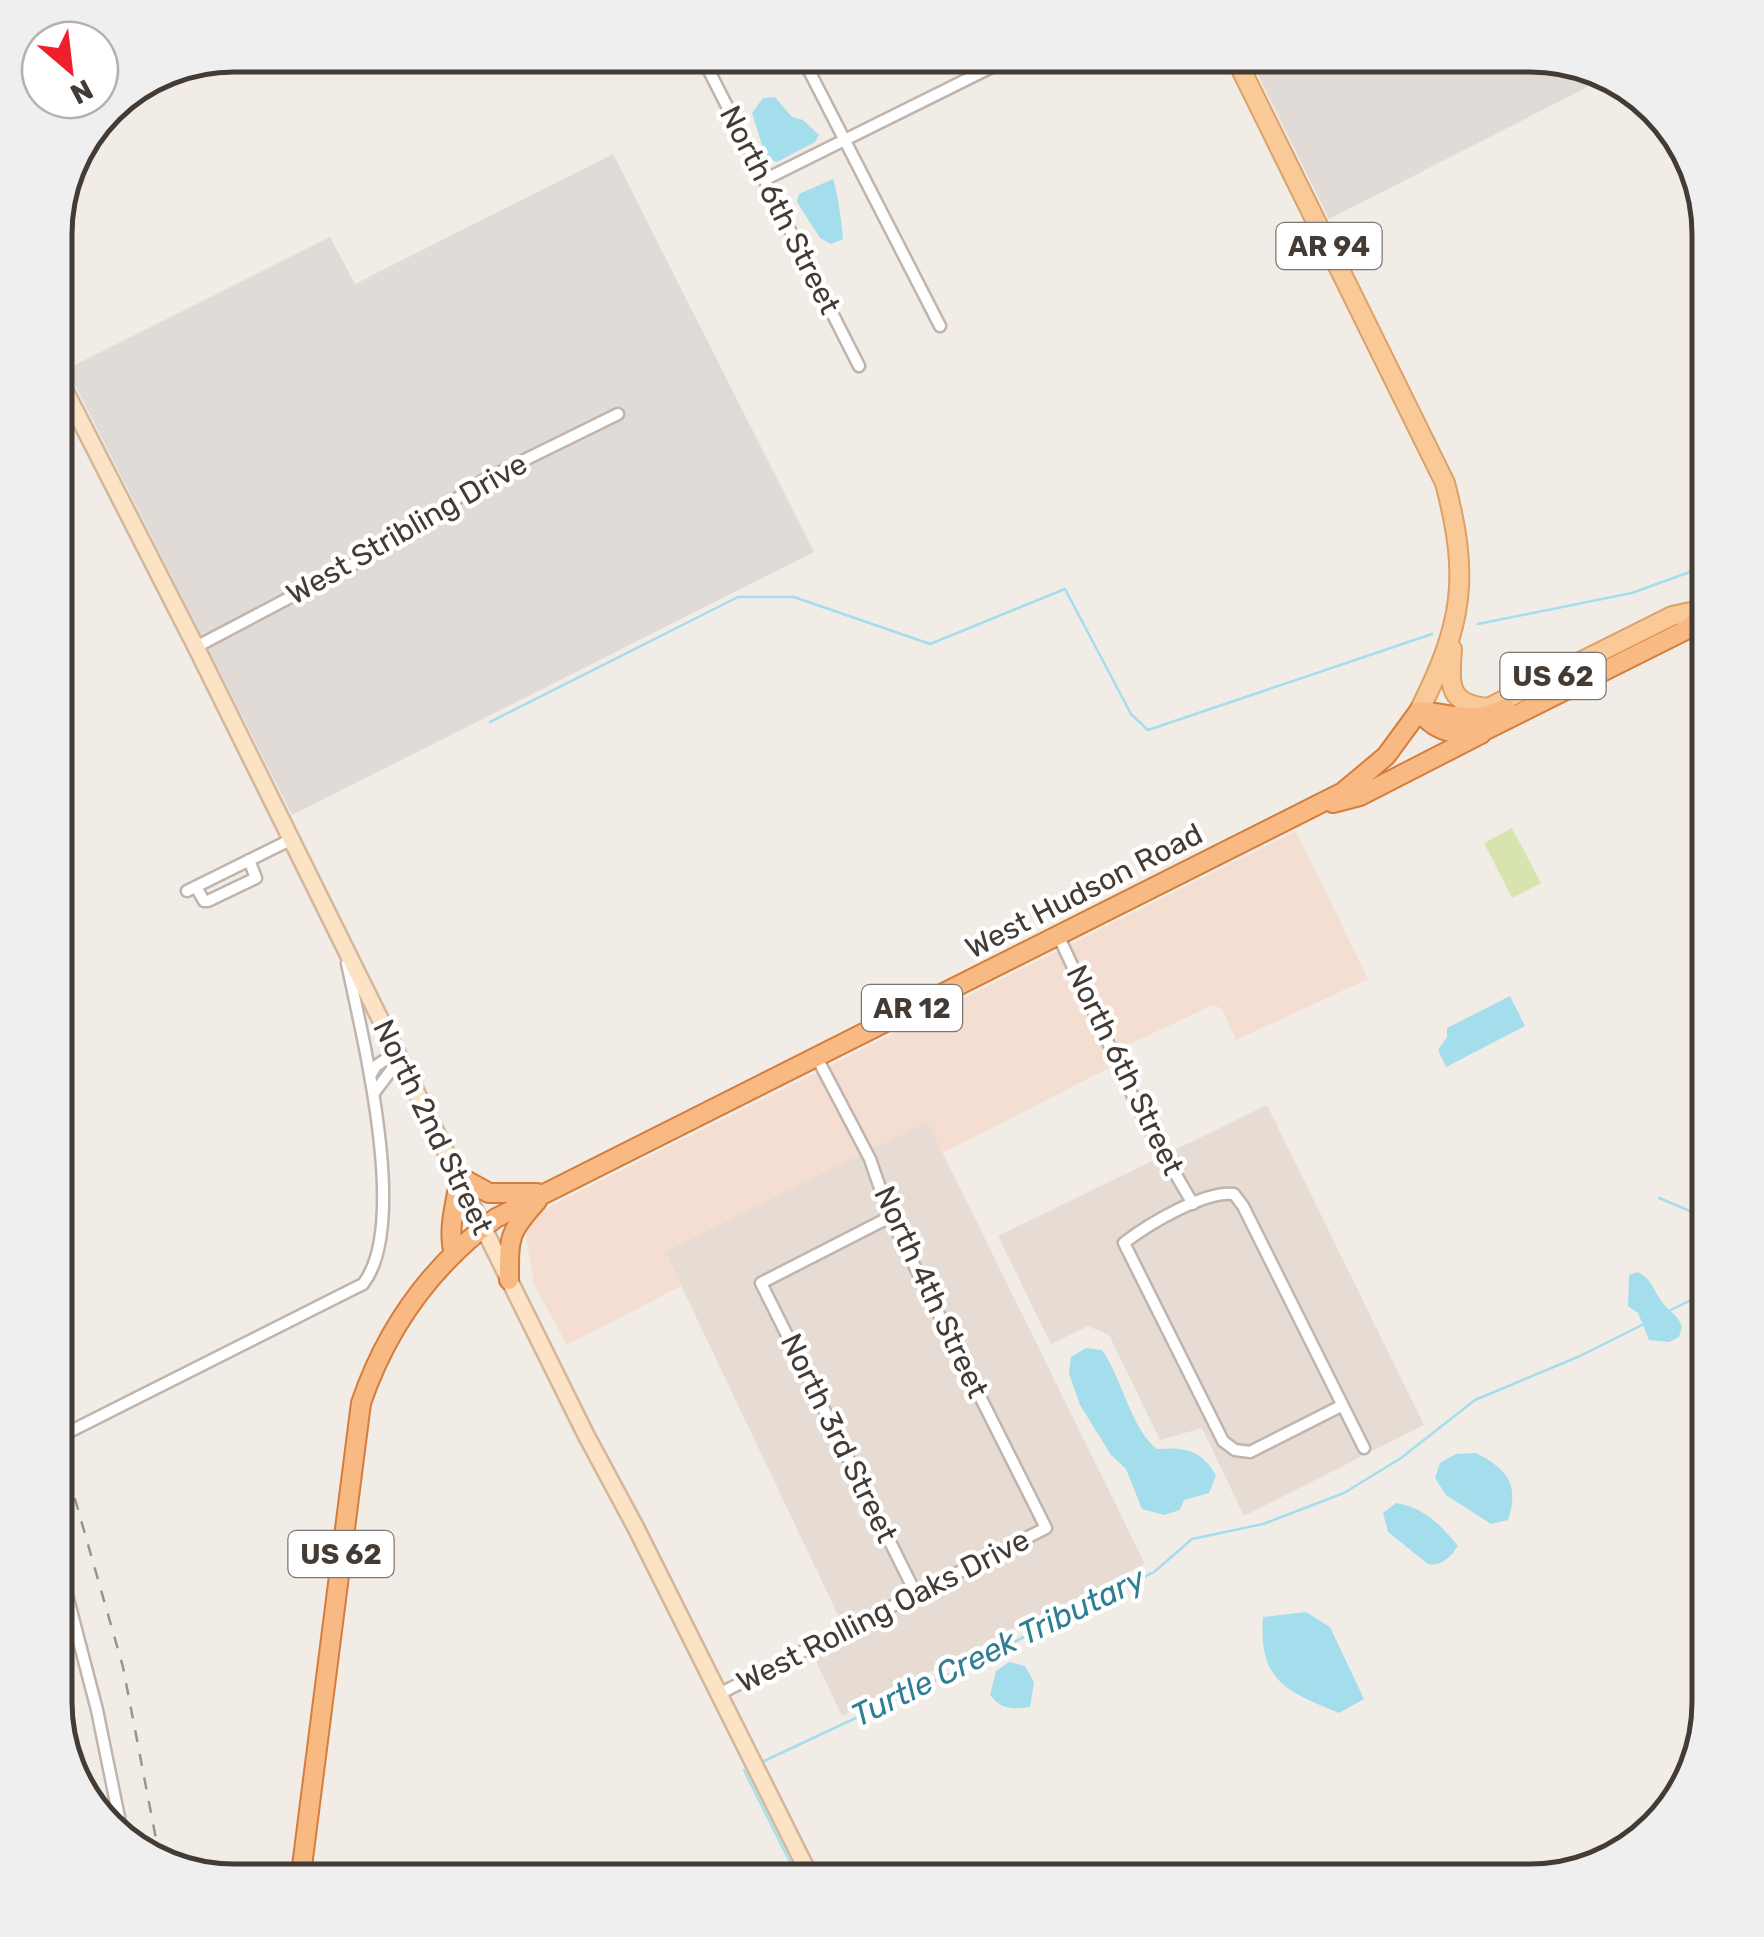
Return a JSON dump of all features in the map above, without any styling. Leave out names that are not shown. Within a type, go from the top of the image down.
[{"type":"highway","name":"US 62","points":[[1419,711],[1462,719],[1496,713],[1692,617]]},
{"type":"highway","name":"US 62","points":[[1484,730],[1692,625]]},
{"type":"highway","points":[[1419,711],[1430,725],[1448,734],[1484,730]]},
{"type":"highway","name":"West Hudson Road","points":[[484,1227],[544,1193],[1313,808],[1365,776],[1394,746],[1419,711]]},
{"type":"highway","name":"AR 12","points":[[1313,808],[1360,796],[1475,739],[1484,730]]},
{"type":"highway","points":[[454,1254],[448,1235],[456,1213],[460,1177]]},
{"type":"highway","name":"AR 12","points":[[460,1177],[490,1193],[544,1193]]},
{"type":"highway","points":[[509,1280],[509,1244],[514,1227],[544,1193]]},
{"type":"highway","name":"US 62","points":[[302,1864],[361,1403],[392,1329],[432,1277],[484,1227]]},
{"type":"main road","name":"AR 94","points":[[1243,73],[1445,483],[1458,530],[1461,576],[1453,634],[1419,711]]},
{"type":"main road","name":"North 2nd Street","points":[[73,404],[804,1864]]},
{"type":"main road","name":"US 62","points":[[1453,634],[1450,684],[1457,697],[1471,706],[1488,708],[1672,616],[1692,612]]},
{"type":"street","name":"North 6th Street","points":[[710,72],[859,366]]},
{"type":"street","points":[[810,72],[940,326]]},
{"type":"street","points":[[766,179],[981,73]]},
{"type":"street","name":"West Stribling Drive","points":[[196,647],[393,543],[482,480],[618,414]]},
{"type":"street","points":[[249,860],[256,878],[208,901],[192,889],[249,860],[290,840]]},
{"type":"street","name":"North 6th Street","points":[[1058,935],[1144,1120],[1193,1204]]},
{"type":"street","points":[[72,1430],[363,1284],[375,1268],[382,1166],[374,1094],[345,952]]},
{"type":"street","name":"North 4th Street","points":[[816,1056],[870,1159],[890,1218],[1046,1528]]},
{"type":"street","points":[[370,1076],[376,1066],[399,1058]]},
{"type":"street","points":[[374,1094],[399,1058]]},
{"type":"street","points":[[1341,1406],[1250,1452],[1235,1450],[1223,1441],[1124,1243],[1140,1230],[1193,1204],[1221,1192],[1234,1194],[1364,1448]]},
{"type":"street","name":"North 3rd Street","points":[[890,1218],[762,1283],[916,1594]]},
{"type":"street","name":"West Rolling Oaks Drive","points":[[719,1694],[1046,1528]]},
{"type":"street","points":[[72,1615],[97,1710],[118,1814]]},
{"type":"shaded area","points":[[1257,73],[1540,73],[1591,85],[1329,219]]},
{"type":"shaded area","points":[[613,154],[814,552],[292,815],[73,381],[73,366],[330,237],[355,284]]},
{"type":"shaded area","points":[[1296,831],[1368,979],[1236,1040],[1222,1009],[1213,1005],[1104,1056],[1109,1068],[943,1153],[927,1122],[665,1252],[681,1286],[567,1345],[534,1284],[524,1223],[535,1214]]},
{"type":"shaded area","points":[[1267,1105],[1424,1425],[1244,1516],[1202,1428],[1160,1440],[1109,1335],[1088,1326],[1051,1344],[998,1236]]},
{"type":"shaded area","points":[[927,1121],[1145,1564],[842,1716],[813,1655],[848,1636],[665,1252]]},
{"type":"green space","points":[[1512,828],[1541,883],[1512,898],[1484,843]]},
{"type":"water","points":[[775,97],[792,117],[803,120],[819,135],[815,142],[777,162],[766,158],[752,113],[763,98]]},
{"type":"water","points":[[833,179],[843,239],[831,244],[820,238],[797,202],[799,194]]},
{"type":"water","points":[[1510,996],[1525,1026],[1446,1067],[1438,1050],[1447,1037],[1447,1028]]},
{"type":"water","points":[[1638,1272],[1680,1322],[1679,1337],[1669,1342],[1649,1340],[1638,1313],[1628,1306],[1629,1275]]},
{"type":"water","points":[[1086,1348],[1102,1350],[1140,1429],[1157,1449],[1191,1452],[1210,1467],[1216,1475],[1209,1493],[1184,1500],[1180,1510],[1164,1515],[1142,1509],[1126,1469],[1111,1455],[1080,1405],[1069,1374],[1071,1357]]},
{"type":"water","points":[[1476,1453],[1496,1465],[1508,1479],[1512,1497],[1508,1520],[1491,1524],[1446,1495],[1435,1478],[1440,1463],[1456,1454]]},
{"type":"water","points":[[1396,1503],[1423,1513],[1445,1531],[1458,1546],[1449,1557],[1438,1564],[1428,1564],[1388,1532],[1383,1513]]},
{"type":"water","points":[[1306,1612],[1330,1627],[1364,1699],[1339,1713],[1291,1690],[1271,1670],[1265,1656],[1263,1617]]},
{"type":"water","points":[[1009,1662],[1025,1666],[1034,1682],[1030,1707],[1007,1707],[990,1695],[996,1671]]},
{"type":"waterway","name":"Turtle Creek Tributary","points":[[1478,624],[1632,593],[1692,571]]},
{"type":"waterway","name":"Turtle Creek Tributary","points":[[490,722],[738,597],[794,597],[930,644],[1065,589],[1131,714],[1148,730],[1432,634]]},
{"type":"waterway","points":[[1659,1198],[1692,1212]]},
{"type":"waterway","name":"Turtle Creek Tributary","points":[[1671,1310],[1692,1300]]},
{"type":"waterway","name":"Turtle Creek Tributary","points":[[762,1762],[1154,1572],[1192,1539],[1263,1524],[1344,1493],[1401,1458],[1475,1400],[1646,1323]]},
{"type":"waterway","name":"Turtle Creek Tributary","points":[[744,1770],[791,1864]]},
{"type":"railway","points":[[72,1489],[123,1667],[157,1844]]}]
